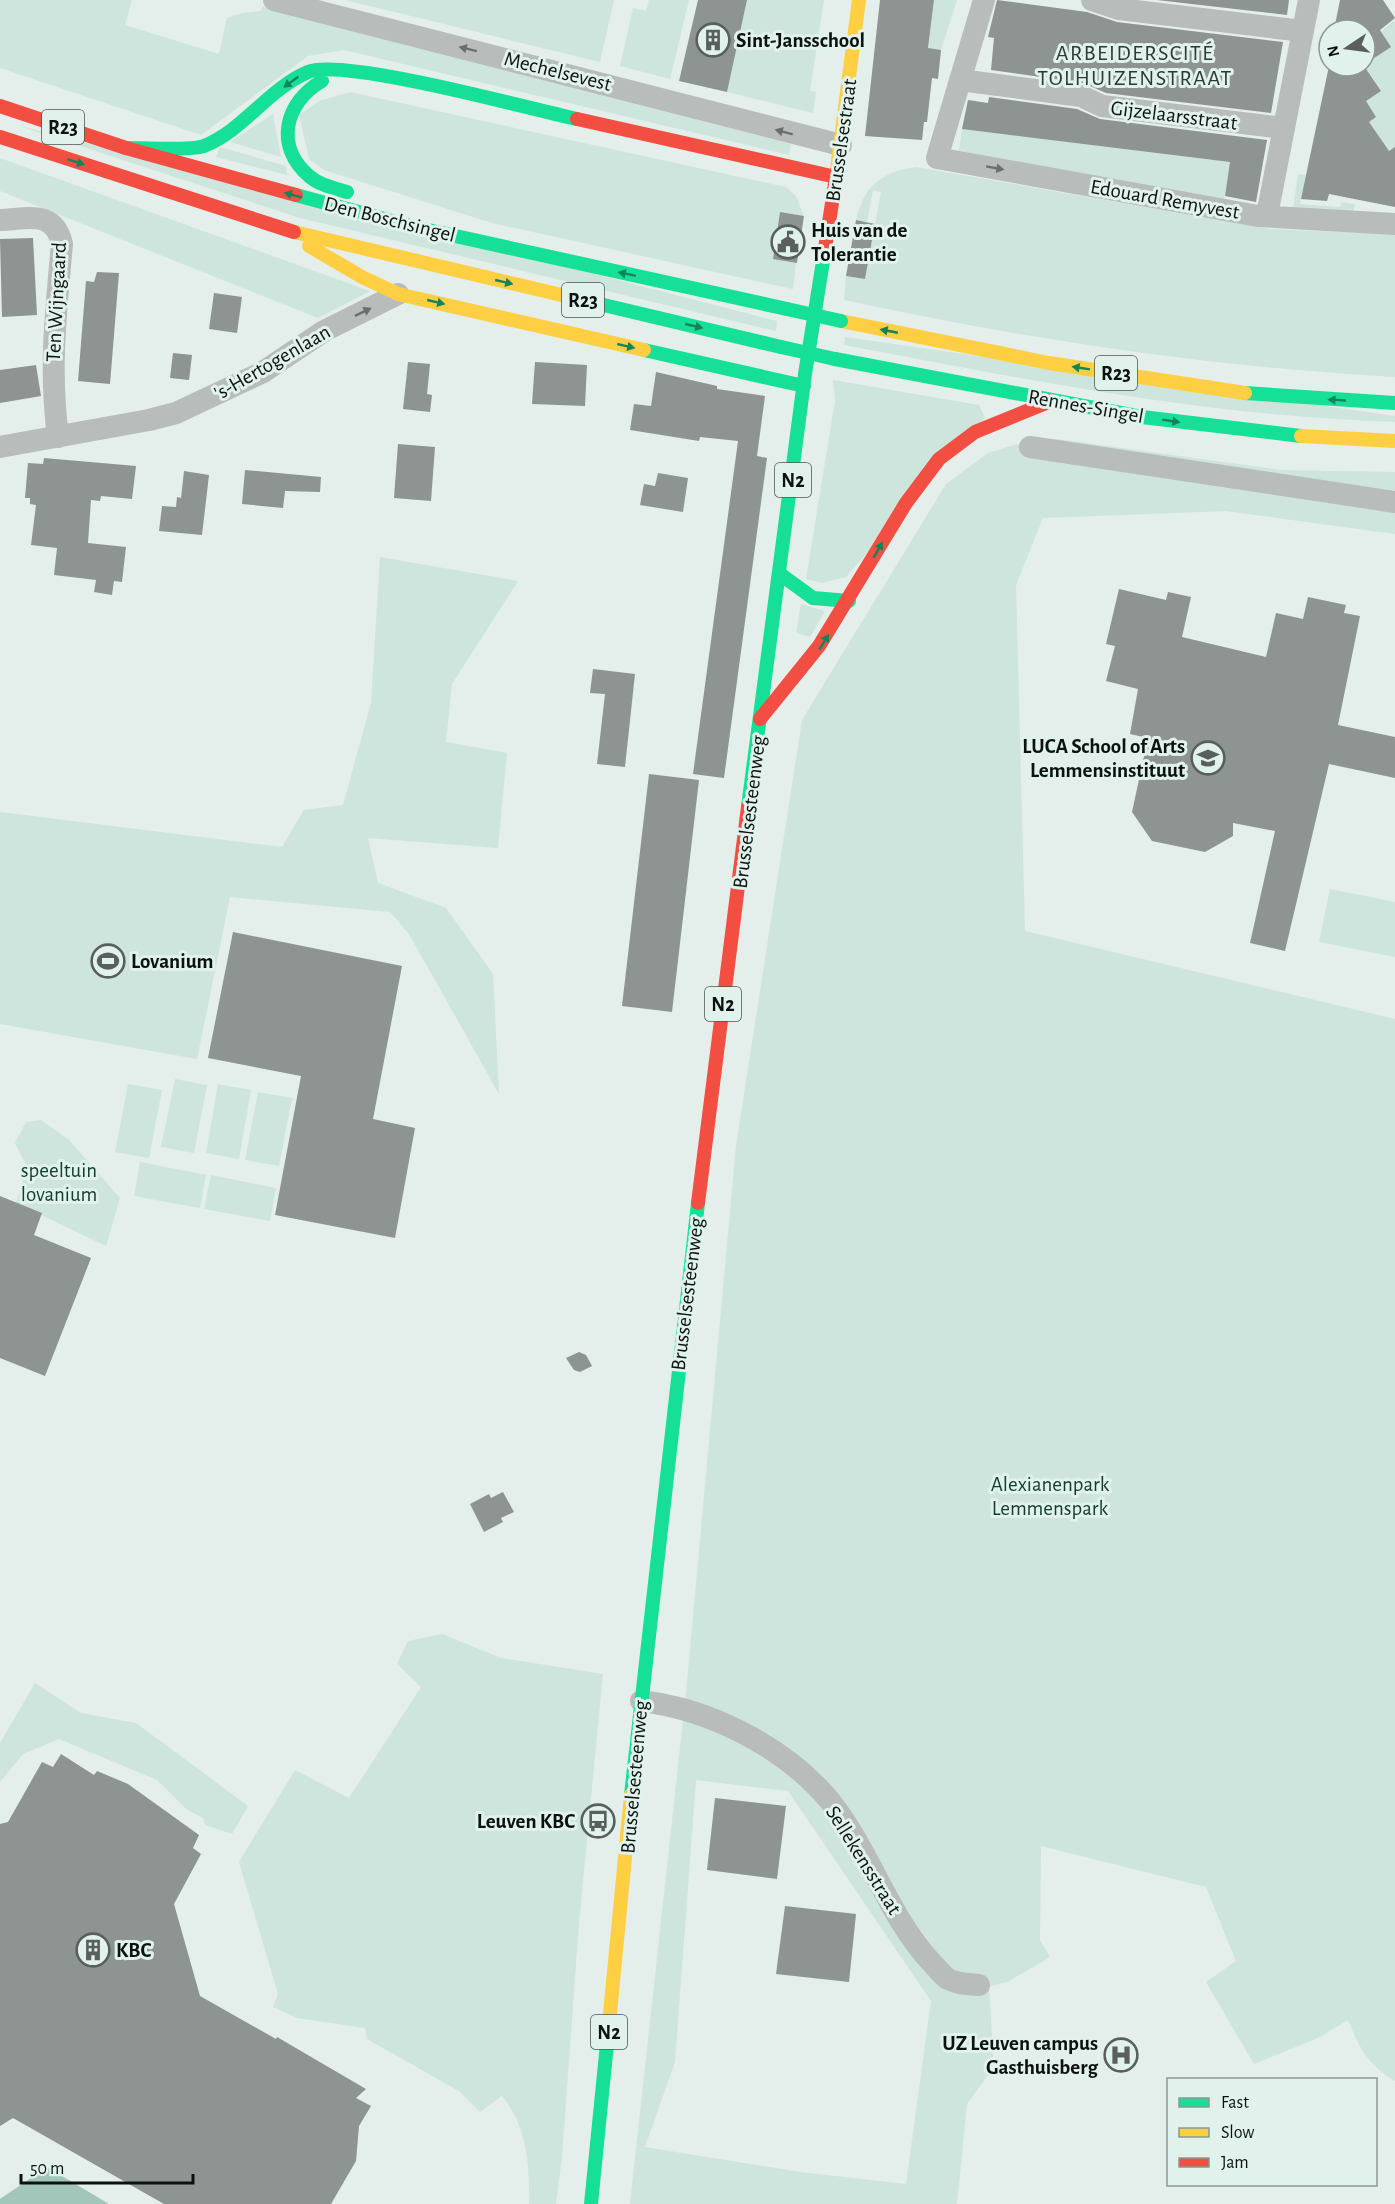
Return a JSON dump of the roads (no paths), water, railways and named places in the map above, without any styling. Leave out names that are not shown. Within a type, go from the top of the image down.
[{"type":"main road","name":"Brusselsestraat","points":[[804,386],[841,145],[859,0]]},
{"type":"main road","points":[[126,148],[202,147],[234,129],[298,76],[321,68],[385,76],[836,177]]},
{"type":"main road","points":[[346,71],[311,86],[299,95],[288,117],[288,139],[302,168],[314,180],[365,198]]},
{"type":"main road","name":"Den Boschsingel","points":[[0,106],[126,148],[410,226],[787,309]]},
{"type":"main road","name":"Den Boschsingel","points":[[0,137],[279,228],[781,347]]},
{"type":"main road","points":[[385,204],[410,226]]},
{"type":"main road","points":[[279,228],[362,277],[398,294],[804,386]]},
{"type":"main road","name":"Rennes-Singel","points":[[787,309],[1049,363],[1240,393],[1395,403]]},
{"type":"main road","name":"Rennes-Singel","points":[[781,347],[1051,401],[1185,423],[1280,434],[1395,441]]},
{"type":"main road","name":"Brusselsesteenweg","points":[[591,2204],[641,1701],[709,1107],[804,386]]},
{"type":"main road","points":[[760,719],[790,689],[819,650],[897,518],[931,468],[952,448],[986,426],[1051,401]]},
{"type":"main road","points":[[780,574],[813,598],[849,601]]},
{"type":"street","name":"Mechelsevest","points":[[274,0],[841,145]]},
{"type":"street","points":[[960,80],[984,0]]},
{"type":"street","points":[[1092,0],[1119,9],[1303,32]]},
{"type":"street","points":[[1267,215],[1309,0]]},
{"type":"street","name":"Gijzelaarsstraat","points":[[960,80],[1081,96],[1102,106],[1283,128]]},
{"type":"street","name":"Edouard Remyvest","points":[[960,80],[937,159],[1258,216],[1395,224]]},
{"type":"street","name":"Ten Wijngaard","points":[[0,220],[39,218],[52,222],[60,232],[62,244],[52,357],[52,391],[58,437]]},
{"type":"street","name":"'s-Hertogenlaan","points":[[0,447],[149,420],[202,402],[263,372],[324,331],[398,294]]},
{"type":"street","points":[[1030,447],[1395,502]]},
{"type":"street","name":"Sellekensstraat","points":[[641,1701],[667,1704],[688,1710],[739,1731],[784,1759],[829,1800],[849,1828],[922,1952],[947,1978],[962,1984],[979,1985]]},
{"type":"place","name":"Sint-Jansschool","points":[[713,40]]},
{"type":"place","name":"Huis van de Tolerantie","points":[[788,242]]},
{"type":"place","name":"LUCA School of Arts Lemmensinstituut","points":[[1208,758]]},
{"type":"place","name":"Lovanium","points":[[108,961]]},
{"type":"place","name":"Leuven KBC","points":[[598,1821]]},
{"type":"place","name":"KBC","points":[[93,1950]]},
{"type":"place","name":"UZ Leuven campus Gasthuisberg","points":[[1121,2055]]},
{"type":"district","name":"ARBEIDERSCITÉ TOLHUIZENSTRAAT","points":[[1135,64]]},
{"type":"park label","name":"speeltuin lovanium","points":[[59,1182]]},
{"type":"park label","name":"Alexianenpark Lemmenspark","points":[[1050,1496]]}]
